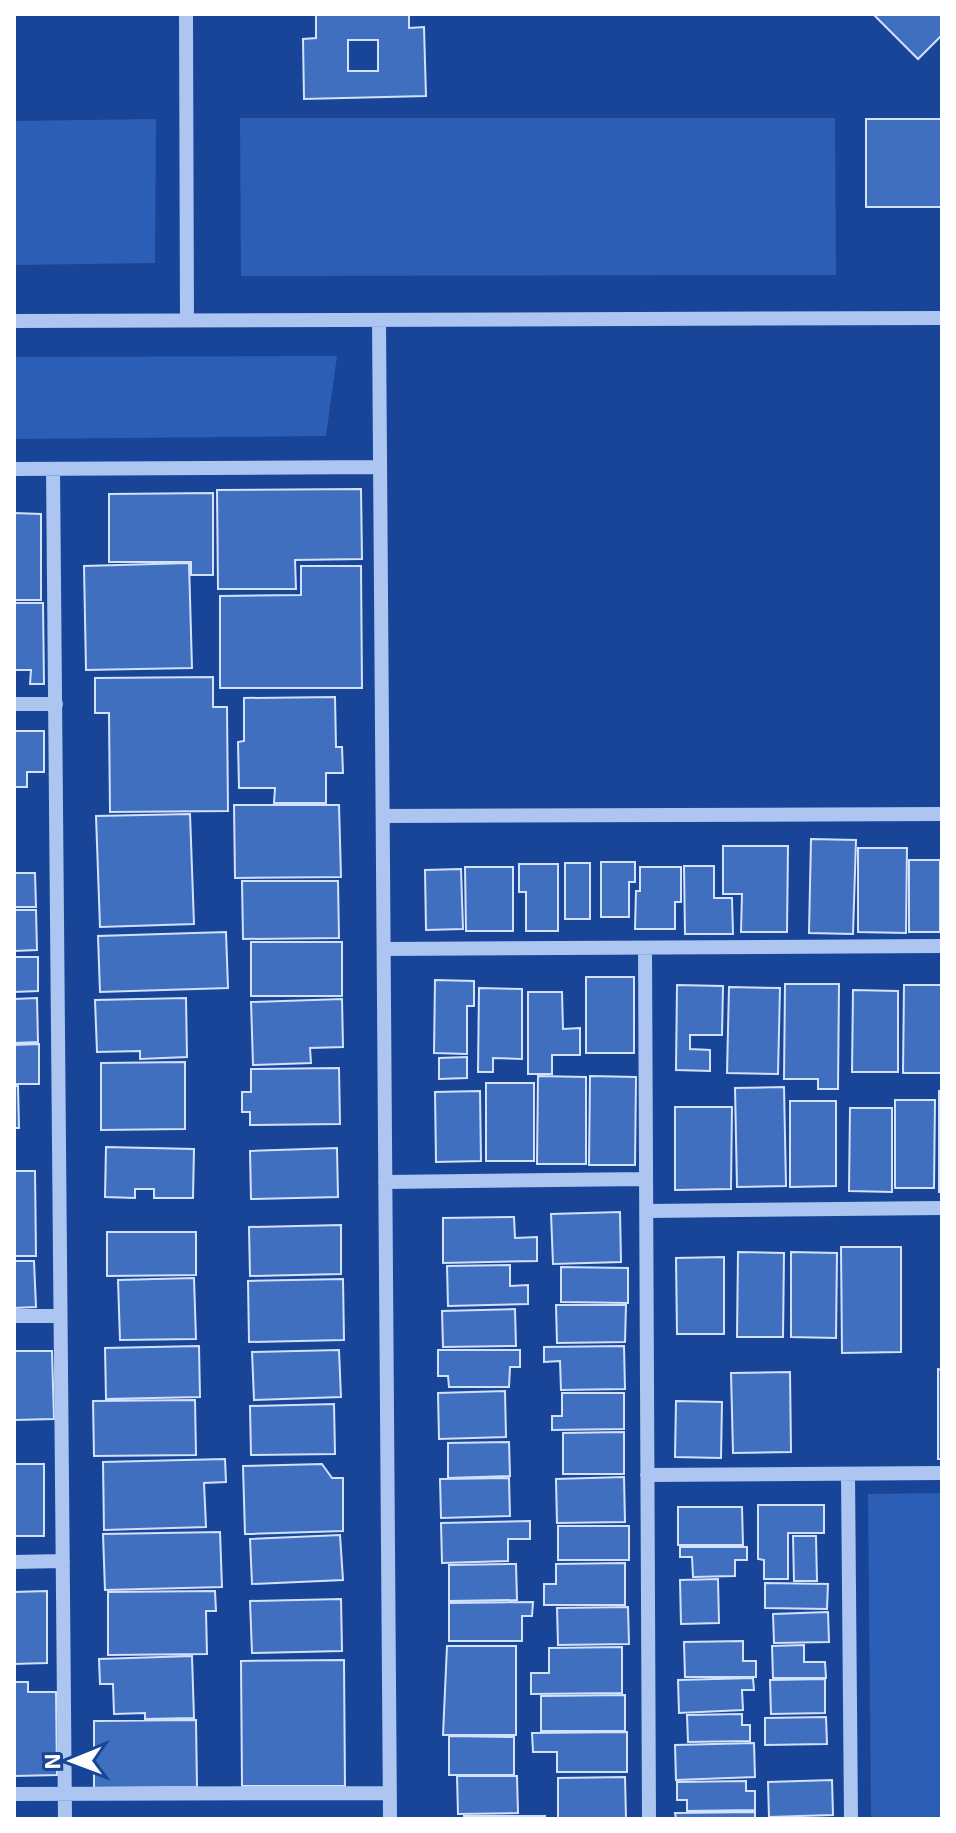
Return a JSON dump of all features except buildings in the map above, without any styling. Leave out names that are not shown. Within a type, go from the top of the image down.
[{"type":"street","points":[[186,14],[187,320]]},
{"type":"street","points":[[14,321],[942,318]]},
{"type":"street","points":[[379,320],[390,1819]]},
{"type":"street","points":[[14,469],[380,467]]},
{"type":"street","points":[[53,469],[65,1819]]},
{"type":"street","points":[[14,704],[56,704]]},
{"type":"street","points":[[383,816],[942,814]]},
{"type":"street","points":[[384,949],[942,946]]},
{"type":"street","points":[[645,948],[649,1819]]},
{"type":"street","points":[[385,1182],[646,1179]]},
{"type":"street","points":[[646,1211],[942,1208]]},
{"type":"street","points":[[14,1316],[60,1316]]},
{"type":"street","points":[[647,1475],[942,1473]]},
{"type":"street","points":[[848,1474],[851,1819]]},
{"type":"street","points":[[14,1562],[63,1561]]},
{"type":"street","points":[[14,1794],[390,1793]]},
{"type":"shaded area","points":[[240,118],[835,118],[836,275],[241,276]]},
{"type":"shaded area","points":[[156,119],[155,263],[14,265],[14,121]]},
{"type":"shaded area","points":[[337,356],[326,436],[14,439],[14,357]]},
{"type":"shaded area","points":[[942,1493],[942,1819],[871,1819],[868,1494]]}]
